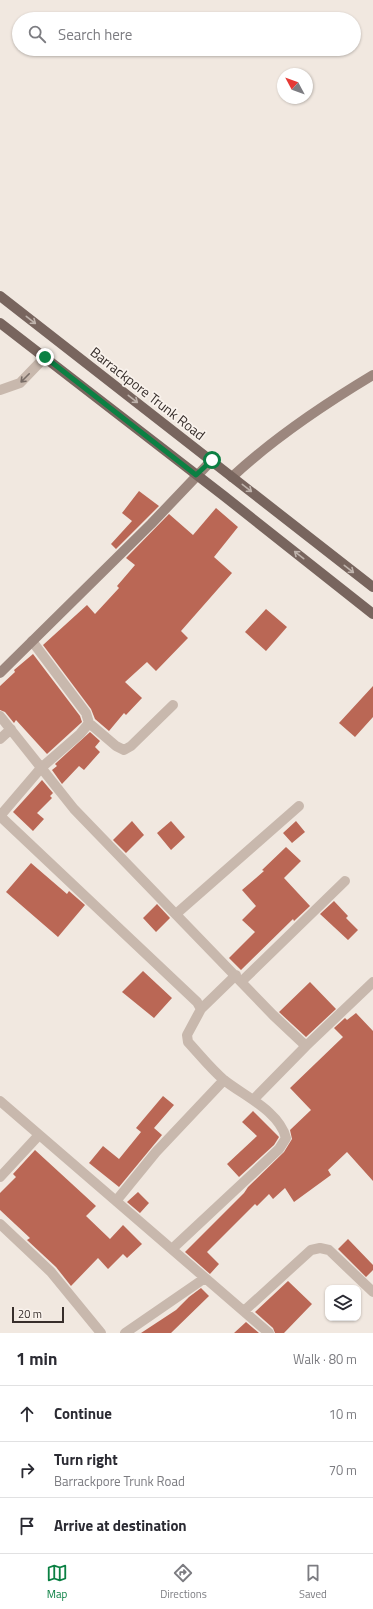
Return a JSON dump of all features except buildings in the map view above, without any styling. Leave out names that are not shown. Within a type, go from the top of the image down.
[{"type":"main road","name":"Barrackpore Trunk Road","points":[[0,296],[212,460],[373,588]]},
{"type":"main road","points":[[0,323],[373,614]]},
{"type":"street","points":[[0,390],[20,383],[45,357]]},
{"type":"street","points":[[232,477],[259,453],[319,408],[373,375]]},
{"type":"street","points":[[0,673],[151,524],[196,475],[212,460]]},
{"type":"street","points":[[32,641],[86,713],[88,723],[116,746],[124,750],[131,746],[173,705]]},
{"type":"street","points":[[0,716],[74,809],[306,1046]]},
{"type":"street","points":[[88,723],[80,734],[41,768],[0,816],[182,987],[201,1009]]},
{"type":"street","points":[[0,739],[11,730]]},
{"type":"street","points":[[176,914],[299,806]]},
{"type":"street","points":[[172,1249],[279,1149],[286,1138],[283,1128],[254,1099],[224,1080],[188,1042],[187,1035],[201,1009],[239,978],[345,881]]},
{"type":"street","points":[[254,1099],[306,1046],[373,982]]},
{"type":"street","points":[[116,1201],[156,1152],[224,1080]]},
{"type":"street","points":[[0,1101],[269,1333]]},
{"type":"street","points":[[0,1177],[39,1135]]},
{"type":"street","points":[[0,1224],[51,1272],[101,1333]]},
{"type":"street","points":[[244,1311],[311,1250],[320,1248],[329,1250],[373,1292]]},
{"type":"street","points":[[130,1332],[204,1278]]},
{"type":"route","points":[[45,357],[196,475],[212,460]]}]
